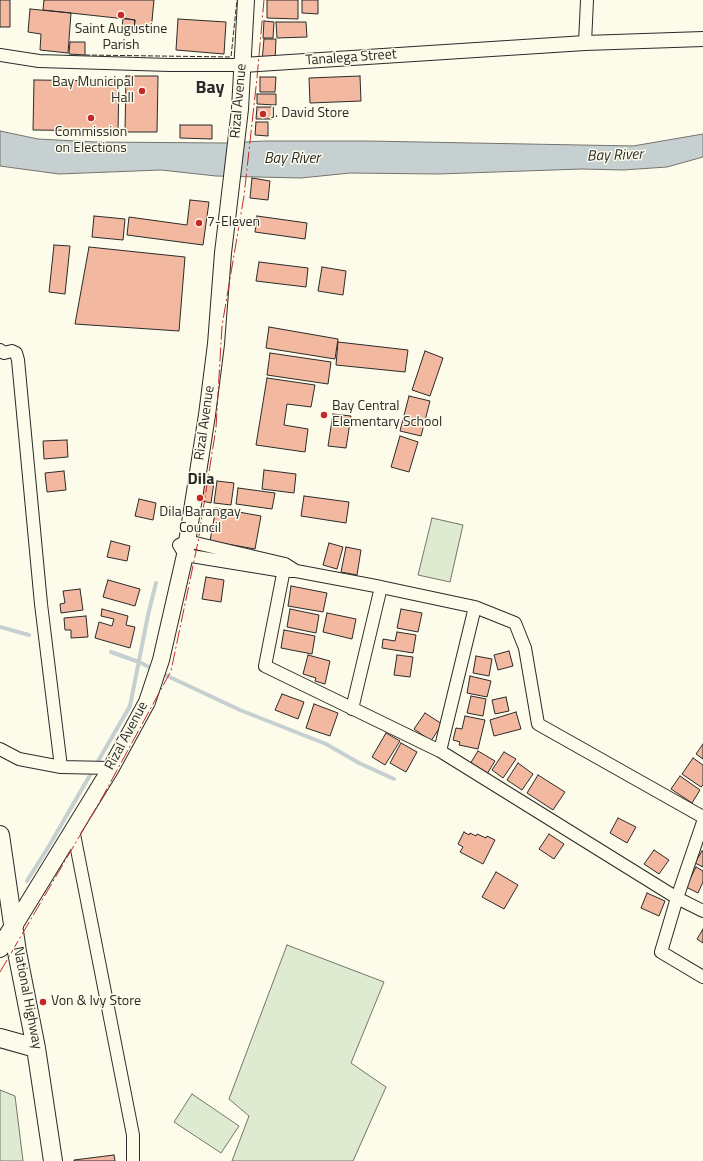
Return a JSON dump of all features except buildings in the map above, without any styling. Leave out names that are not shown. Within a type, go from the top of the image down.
[{"type":"main road","name":"Rizal Avenue","points":[[14,926],[111,768],[147,702],[161,660],[186,548],[207,415],[216,344],[223,253],[238,131],[246,0]]},
{"type":"main road","name":"National Highway","points":[[0,835],[2,856],[26,1002],[36,1048],[53,1161]]},
{"type":"main road","points":[[0,948],[14,926]]},
{"type":"main road","points":[[0,1038],[36,1048]]},
{"type":"street","points":[[584,43],[587,0]]},
{"type":"street","name":"Tanalega Street","points":[[0,55],[39,61],[170,65],[243,65],[584,43],[703,39]]},
{"type":"street","points":[[0,350],[4,353],[12,351],[16,353],[18,360],[42,619],[62,767]]},
{"type":"street","points":[[186,548],[476,607],[515,623],[525,648],[538,724],[703,817]]},
{"type":"street","points":[[284,568],[265,666],[440,751],[677,898],[703,911]]},
{"type":"street","points":[[352,709],[381,587]]},
{"type":"street","points":[[440,751],[476,607]]},
{"type":"street","points":[[0,748],[19,759],[62,767],[111,768]]},
{"type":"street","points":[[703,822],[677,898],[661,952],[703,977]]},
{"type":"street","points":[[73,829],[133,1135],[133,1161]]},
{"type":"green space","points":[[432,518],[463,525],[450,582],[418,575]]},
{"type":"green space","points":[[287,945],[384,982],[351,1063],[386,1087],[353,1161],[232,1161],[249,1116],[229,1099]]},
{"type":"green space","points":[[0,1090],[15,1096],[23,1161],[0,1161]]},
{"type":"green space","points":[[192,1094],[239,1126],[221,1153],[174,1122]]},
{"type":"water","name":"Bay River","points":[[0,131],[38,139],[95,142],[225,143],[264,141],[367,141],[633,146],[703,134],[703,157],[667,167],[623,170],[582,169],[438,174],[350,173],[301,178],[216,176],[161,170],[59,174],[0,166]]},
{"type":"waterway","points":[[27,881],[49,846],[130,706],[148,615],[156,583]]},
{"type":"waterway","points":[[0,627],[29,635]]},
{"type":"waterway","points":[[111,652],[139,662],[155,670]]},
{"type":"waterway","points":[[161,673],[240,710],[326,744],[359,763],[394,779]]},
{"type":"fence","points":[[85,55],[231,57],[237,0]]},
{"type":"power","points":[[0,972],[103,796],[171,671],[198,542],[216,428],[222,326],[244,196],[264,0]]},
{"type":"place","name":"Saint Augustine Parish","points":[[121,15]]},
{"type":"place","name":"Bay Municipal Hall","points":[[142,91]]},
{"type":"place","name":"J. David Store","points":[[263,114]]},
{"type":"place","name":"Commission on Elections","points":[[91,118]]},
{"type":"place","name":"7-Eleven","points":[[199,223]]},
{"type":"place","name":"Bay Central Elementary School","points":[[324,415]]},
{"type":"place","name":"Dila Barangay Council","points":[[200,498]]},
{"type":"place","name":"Von & Ivy Store","points":[[43,1002]]},
{"type":"district","name":"Bay","points":[[210,89]]},
{"type":"district","name":"Dila","points":[[201,480]]}]
